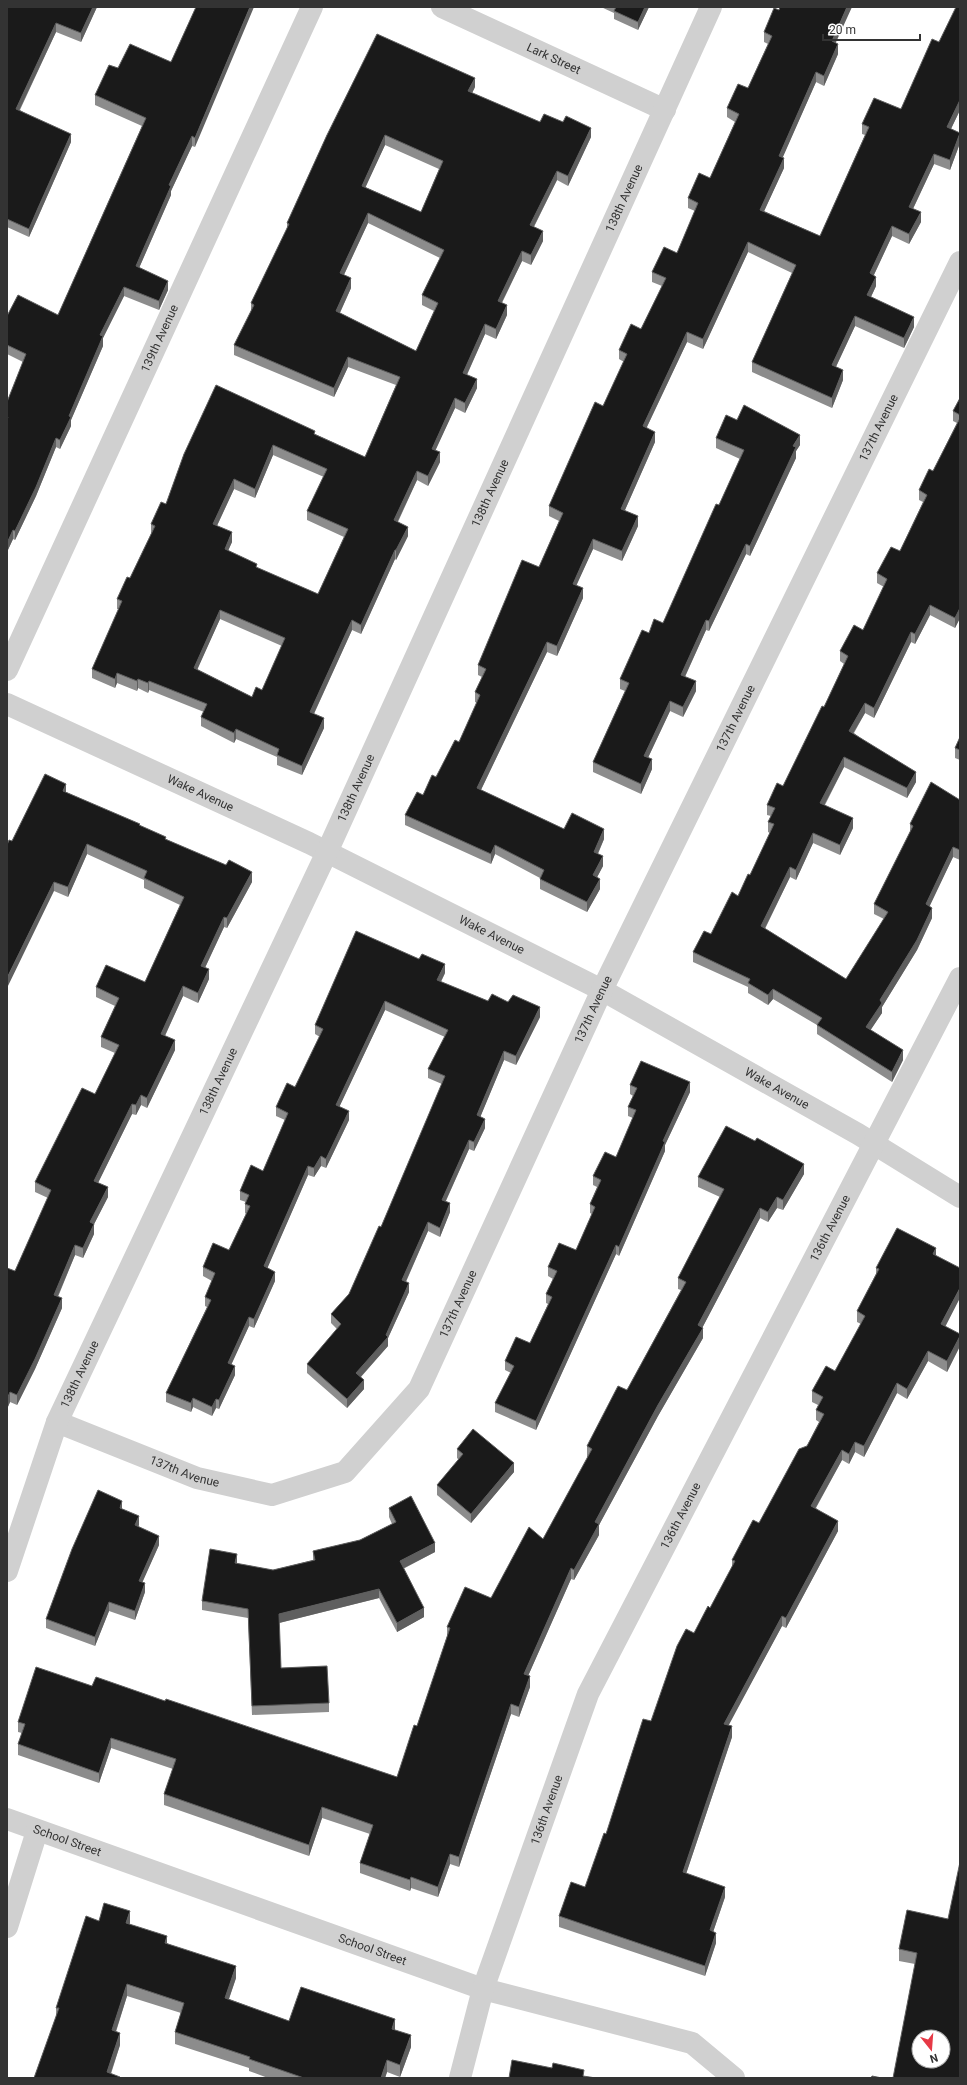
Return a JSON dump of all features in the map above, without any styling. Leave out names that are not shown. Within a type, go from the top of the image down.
[{"type":"street","name":"139th Avenue","points":[[7,670],[312,7]]},
{"type":"street","name":"Lark Street","points":[[442,7],[665,110]]},
{"type":"street","name":"138th Avenue","points":[[7,1571],[57,1422],[327,852],[711,7]]},
{"type":"street","name":"137th Avenue","points":[[57,1422],[197,1478],[272,1494],[345,1472],[419,1389],[602,990],[960,262]]},
{"type":"street","name":"Wake Avenue","points":[[7,704],[327,852],[602,990],[873,1143],[960,1197]]},
{"type":"street","name":"136th Avenue","points":[[460,2078],[483,1989],[588,1694],[960,978]]},
{"type":"street","name":"School Street","points":[[7,1819],[37,1831],[483,1989],[692,2043],[734,2078]]},
{"type":"street","points":[[7,1927],[37,1831]]},
{"type":"building","points":[[7,7],[93,7],[81,33],[56,23],[16,109],[71,134],[29,229],[7,219]]},
{"type":"building","points":[[196,7],[250,7],[195,138],[192,136],[169,185],[171,186],[136,266],[168,281],[159,301],[124,287],[100,335],[103,336],[69,416],[71,417],[60,440],[56,438],[36,487],[15,531],[13,530],[7,543],[7,402],[26,354],[7,345],[7,316],[18,295],[58,315],[146,118],[95,95],[109,65],[118,68],[130,44],[171,62]]},
{"type":"building","points":[[616,7],[645,7],[638,22],[614,11]]},
{"type":"building","points":[[780,7],[847,7],[832,41],[838,44],[824,76],[816,72],[779,156],[784,158],[760,210],[820,236],[869,127],[862,124],[874,98],[901,109],[932,39],[939,42],[956,7],[960,7],[960,100],[947,127],[960,133],[950,160],[934,154],[909,207],[921,212],[909,234],[892,226],[870,273],[876,277],[867,295],[914,317],[904,338],[855,316],[832,365],[843,370],[832,398],[752,362],[796,265],[748,242],[703,339],[687,332],[643,426],[655,432],[621,509],[638,516],[622,551],[593,539],[573,584],[583,588],[557,646],[547,642],[477,788],[564,829],[572,813],[604,829],[594,852],[603,856],[593,875],[600,879],[587,902],[540,879],[544,870],[495,845],[491,854],[405,815],[417,792],[423,795],[432,775],[436,777],[455,740],[459,742],[480,695],[475,692],[486,669],[478,665],[522,560],[539,567],[563,513],[549,506],[595,402],[603,406],[627,354],[619,350],[631,324],[641,329],[666,278],[652,272],[664,247],[677,253],[698,203],[688,198],[699,173],[710,178],[739,114],[727,108],[738,84],[748,88],[772,36],[764,32],[774,8],[779,10]]},
{"type":"building","points":[[377,34],[475,78],[468,91],[540,122],[544,114],[563,122],[566,116],[591,128],[568,176],[557,171],[530,225],[543,231],[531,255],[522,251],[498,301],[507,305],[496,329],[485,324],[463,373],[477,379],[465,403],[455,398],[432,449],[440,452],[428,476],[417,471],[394,520],[408,527],[395,550],[361,625],[352,620],[310,712],[324,718],[302,766],[277,755],[279,749],[236,729],[234,733],[201,717],[207,704],[149,681],[148,683],[138,679],[137,681],[117,673],[115,679],[92,669],[122,601],[117,599],[127,577],[130,578],[155,526],[151,524],[161,502],[166,504],[184,454],[216,385],[315,431],[314,434],[365,457],[400,377],[348,357],[334,388],[234,345],[254,305],[251,303],[289,224],[287,223],[327,135]],"holes":[[[385,135],[443,161],[421,212],[362,186]],[[368,213],[444,250],[422,295],[438,303],[416,351],[336,311],[351,278],[340,273]],[[273,445],[327,469],[307,511],[348,529],[318,594],[256,567],[257,564],[225,549],[232,532],[213,524],[234,479],[255,489]],[[220,610],[285,638],[262,690],[256,687],[252,697],[194,668]]]},
{"type":"building","points":[[960,398],[960,415],[953,411]]},
{"type":"building","points":[[744,405],[800,435],[793,446],[796,447],[750,546],[746,544],[709,621],[706,620],[681,675],[696,681],[683,707],[670,701],[644,756],[652,759],[641,784],[593,762],[629,683],[620,679],[642,630],[649,633],[654,619],[663,623],[716,504],[719,505],[744,450],[716,438],[726,415],[737,420]]},
{"type":"building","points":[[960,418],[960,608],[955,618],[930,605],[915,634],[911,632],[874,708],[865,703],[849,731],[916,772],[907,788],[844,757],[820,803],[853,818],[840,845],[813,833],[796,870],[790,867],[761,926],[846,979],[888,912],[874,904],[913,826],[910,824],[931,782],[960,800],[960,850],[953,847],[926,904],[932,908],[917,940],[880,1000],[882,1003],[866,1027],[903,1050],[892,1072],[817,1025],[822,1018],[773,989],[768,995],[748,983],[750,979],[693,952],[704,931],[711,934],[732,892],[738,896],[748,874],[750,875],[774,824],[768,822],[775,808],[767,805],[777,783],[783,786],[822,706],[824,707],[848,656],[840,651],[854,625],[863,630],[887,579],[877,573],[891,547],[900,551],[927,495],[919,490],[929,469],[933,471]]},
{"type":"building","points":[[960,737],[960,750],[955,748]]},
{"type":"building","points":[[45,774],[66,784],[63,791],[140,824],[139,825],[166,837],[165,839],[226,865],[229,860],[252,872],[227,918],[224,917],[201,966],[209,969],[198,993],[183,986],[161,1034],[175,1040],[147,1098],[141,1095],[136,1105],[132,1104],[94,1181],[108,1187],[90,1222],[94,1224],[83,1248],[75,1245],[54,1295],[62,1298],[17,1395],[10,1392],[7,1399],[7,1268],[15,1271],[51,1190],[35,1182],[82,1088],[95,1094],[119,1045],[101,1037],[119,998],[96,987],[106,965],[145,982],[184,897],[144,878],[147,871],[87,844],[68,887],[54,882],[7,978],[7,845],[9,840],[12,841]]},
{"type":"building","points":[[356,931],[419,959],[422,954],[445,964],[437,980],[488,1001],[492,994],[508,1002],[513,995],[540,1007],[516,1056],[504,1051],[477,1115],[485,1119],[474,1142],[469,1140],[442,1200],[450,1203],[440,1228],[428,1222],[402,1280],[409,1283],[386,1335],[388,1337],[356,1373],[364,1380],[347,1399],[307,1364],[341,1324],[331,1314],[349,1294],[379,1226],[381,1227],[445,1076],[428,1069],[448,1030],[385,1001],[336,1105],[349,1111],[326,1159],[321,1156],[314,1168],[308,1166],[264,1266],[275,1272],[254,1319],[249,1317],[228,1363],[235,1366],[219,1400],[216,1399],[212,1407],[193,1398],[191,1403],[166,1393],[211,1300],[205,1297],[215,1273],[203,1267],[213,1243],[229,1250],[250,1206],[245,1204],[249,1195],[240,1191],[251,1165],[263,1171],[288,1113],[276,1107],[287,1083],[295,1087],[323,1029],[315,1025]]},
{"type":"building","points":[[641,1061],[690,1082],[663,1141],[665,1142],[619,1247],[616,1245],[536,1421],[495,1403],[514,1366],[505,1361],[516,1337],[530,1343],[552,1297],[546,1294],[557,1271],[548,1267],[559,1243],[576,1250],[595,1207],[590,1204],[601,1180],[593,1176],[605,1152],[616,1157],[636,1110],[628,1107],[637,1088],[630,1085]]},
{"type":"building","points":[[726,1126],[755,1141],[757,1138],[804,1164],[783,1200],[777,1197],[768,1212],[760,1208],[698,1325],[703,1328],[658,1405],[595,1522],[599,1524],[574,1570],[571,1568],[524,1674],[530,1676],[519,1707],[511,1704],[459,1857],[450,1854],[438,1887],[411,1877],[410,1880],[360,1863],[373,1825],[322,1807],[309,1845],[164,1794],[176,1759],[111,1738],[99,1773],[18,1744],[25,1724],[18,1722],[36,1667],[92,1686],[96,1677],[397,1777],[414,1725],[417,1726],[450,1628],[447,1627],[465,1587],[491,1598],[529,1527],[543,1539],[592,1449],[587,1446],[618,1386],[627,1390],[686,1282],[678,1278],[724,1189],[698,1177]]},
{"type":"building","points":[[897,1228],[936,1248],[933,1254],[960,1268],[960,1288],[941,1324],[960,1334],[960,1336],[947,1361],[928,1351],[907,1389],[897,1383],[864,1446],[855,1442],[849,1454],[842,1450],[811,1506],[838,1521],[786,1618],[782,1616],[724,1724],[732,1726],[683,1872],[725,1887],[710,1930],[716,1933],[705,1966],[559,1916],[571,1882],[585,1887],[604,1833],[606,1834],[643,1719],[651,1721],[677,1646],[686,1629],[694,1633],[708,1606],[710,1608],[735,1561],[732,1560],[753,1520],[759,1523],[799,1449],[807,1446],[824,1414],[816,1410],[823,1397],[812,1391],[826,1366],[835,1371],[865,1316],[857,1311],[879,1269],[876,1268]]},
{"type":"building","points":[[473,1429],[514,1463],[471,1514],[437,1485],[463,1454],[457,1449]]},
{"type":"building","points":[[98,1490],[122,1501],[120,1508],[139,1516],[135,1525],[159,1536],[139,1581],[145,1583],[135,1611],[109,1602],[95,1637],[46,1619],[72,1549]]},
{"type":"building","points":[[411,1496],[435,1543],[400,1561],[424,1608],[397,1623],[379,1589],[279,1614],[281,1668],[327,1666],[329,1703],[252,1706],[248,1609],[202,1601],[210,1549],[237,1554],[235,1563],[273,1570],[315,1560],[313,1551],[360,1540],[396,1522],[389,1508]]},
{"type":"building","points":[[960,1862],[960,2078],[893,2078],[917,1953],[899,1949],[907,1910],[948,1919]]},
{"type":"building","points":[[104,1903],[130,1911],[126,1923],[167,1936],[165,1943],[236,1966],[225,1998],[289,2021],[301,1987],[395,2019],[392,2029],[411,2035],[400,2065],[387,2060],[381,2078],[304,2078],[249,2059],[250,2057],[175,2032],[184,2003],[127,1984],[112,2030],[120,2033],[107,2072],[120,2078],[34,2078],[59,2008],[56,2008],[86,1916],[99,1921]]},
{"type":"building","points":[[512,2060],[552,2068],[553,2063],[584,2070],[583,2076],[596,2078],[509,2078]]},
{"type":"building","points":[[872,2076],[882,2078],[871,2078]]}]
